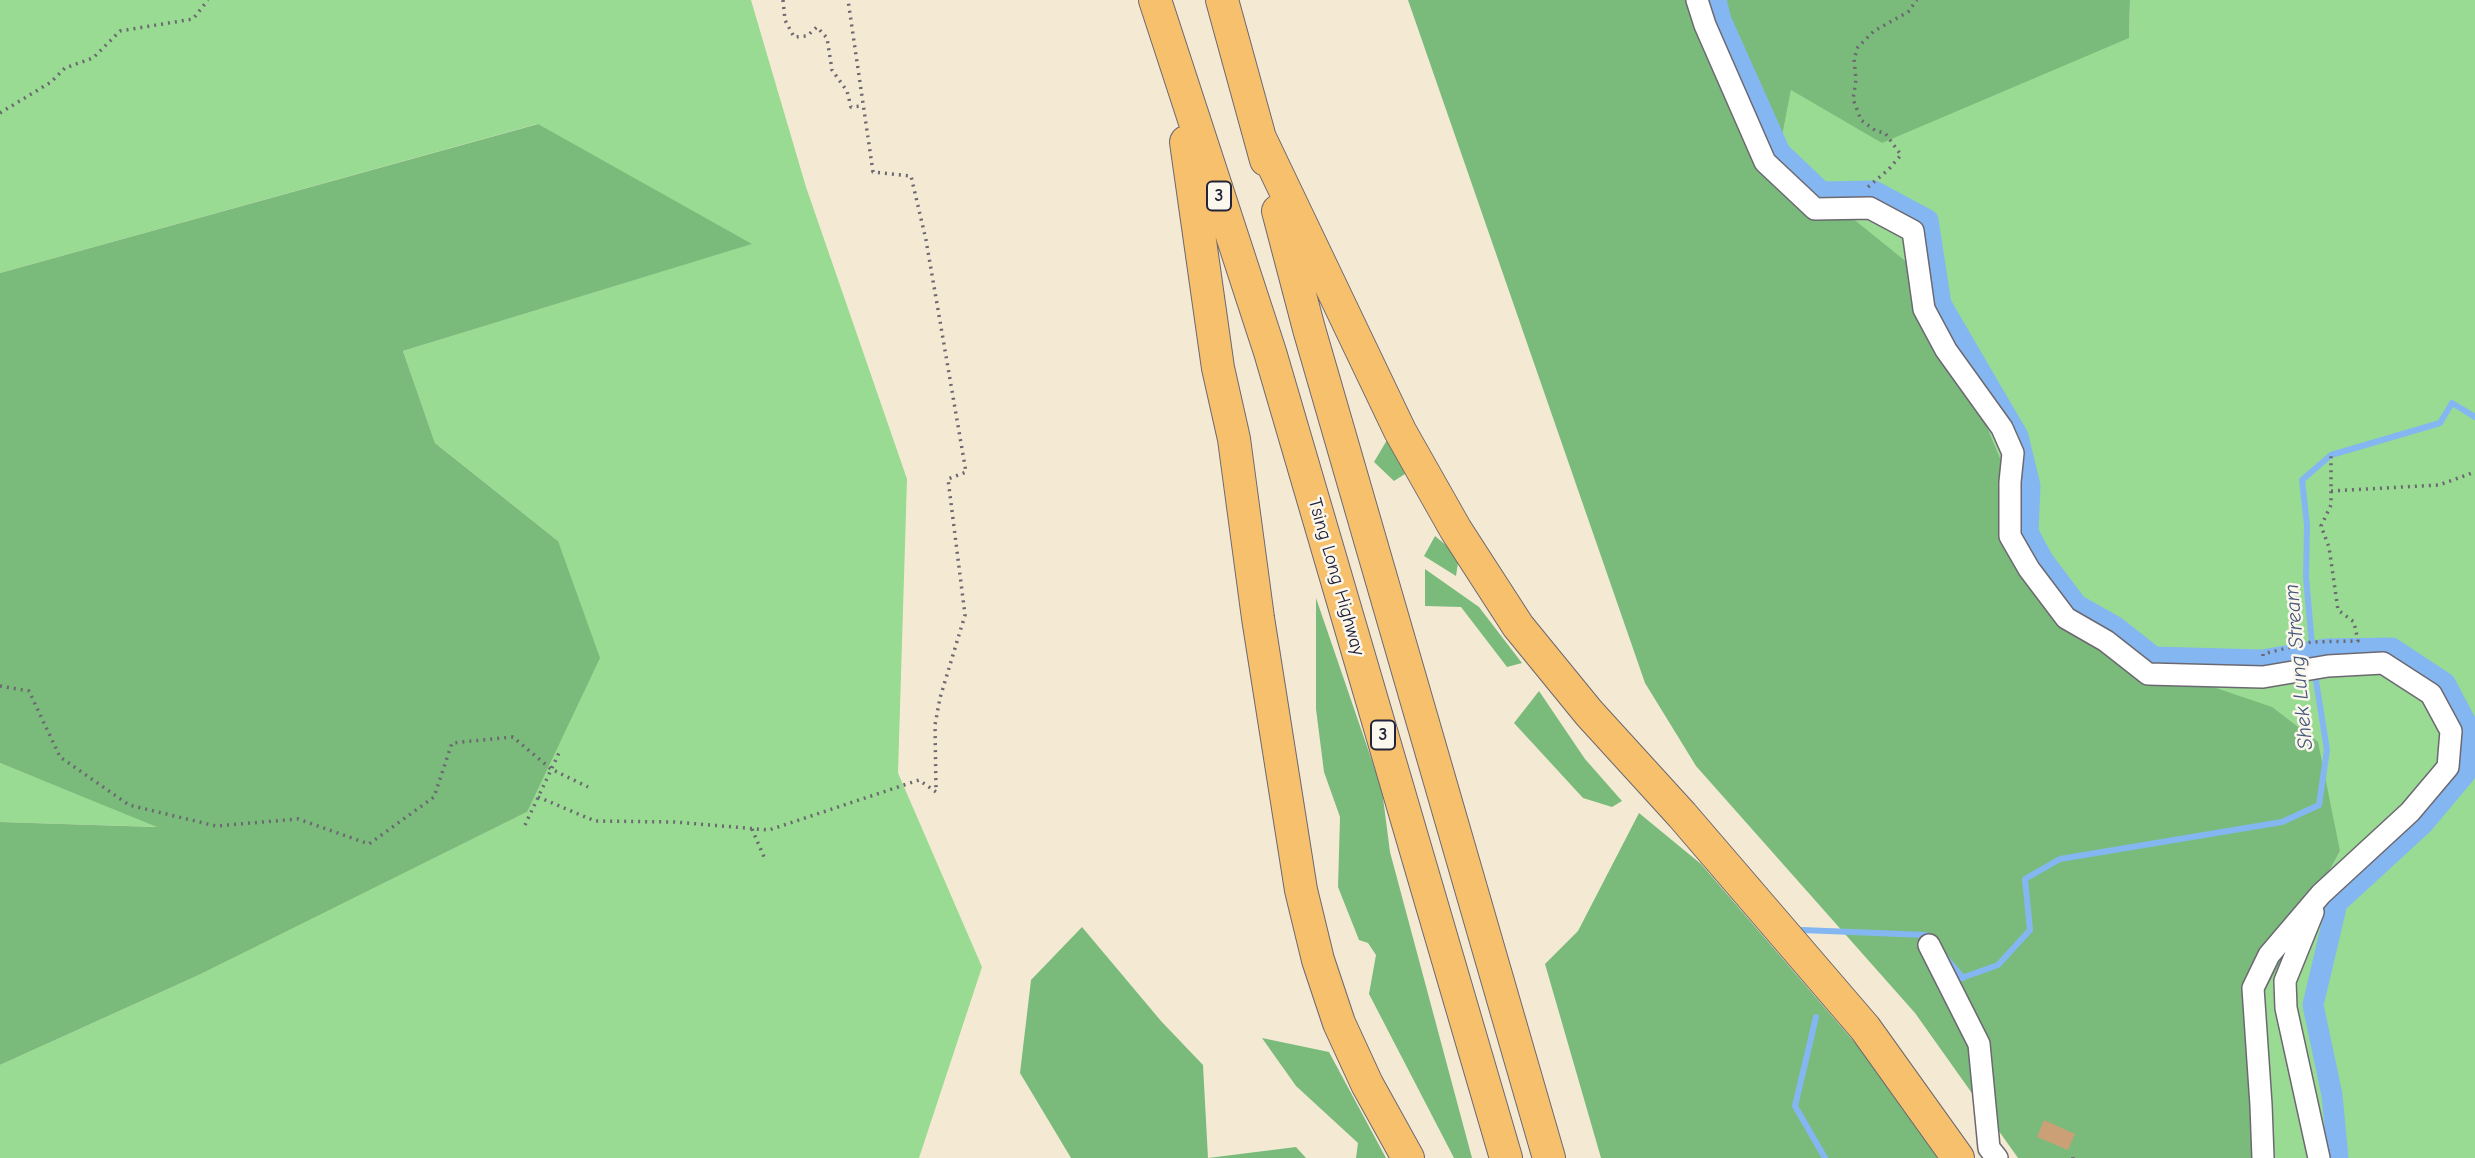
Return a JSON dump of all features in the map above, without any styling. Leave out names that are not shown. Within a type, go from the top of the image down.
[{"type":"highway","name":"Tsing Long Highway","points":[[1155,0],[1270,352],[1506,1158]]},
{"type":"highway","name":"3","points":[[1222,0],[1261,140],[1308,329],[1549,1158]]},
{"type":"highway","points":[[1169,41],[1218,368],[1234,439],[1258,618],[1301,890],[1318,960],[1339,1023],[1367,1084],[1408,1158]]},
{"type":"highway","points":[[1261,140],[1400,431],[1456,530],[1518,626],[1589,713],[1866,1028],[1958,1158]]},
{"type":"lane","points":[[1698,0],[1705,26],[1765,162],[1815,209],[1870,208],[1913,231],[1924,309],[1946,350],[2002,428],[2014,453],[2010,482],[2010,536],[2029,569],[2066,618],[2106,641],[2148,674],[2263,677],[2328,666],[2383,663],[2431,694],[2451,732],[2448,766],[2410,812],[2321,894],[2269,955],[2253,988],[2262,1105],[2263,1158]]},
{"type":"lane","points":[[2319,1158],[2289,1021],[2285,981],[2321,894]]},
{"type":"lane","points":[[1929,945],[1979,1044],[1989,1148],[1997,1158]]},
{"type":"path","points":[[0,113],[51,82],[65,68],[93,58],[120,31],[193,19],[208,0]]},
{"type":"path","points":[[783,0],[785,20],[794,37],[807,36],[817,27],[827,38],[832,69],[847,91],[851,107],[863,106]]},
{"type":"path","points":[[538,797],[596,821],[675,822],[769,830],[919,780],[936,792],[935,725],[940,698],[965,615],[948,479],[966,472],[926,240],[911,176],[873,172],[848,0]]},
{"type":"path","points":[[1870,184],[1901,155],[1885,133],[1860,120],[1853,99],[1856,80],[1854,59],[1858,47],[1874,31],[1908,12],[1917,0]]},
{"type":"path","points":[[2263,654],[2311,642],[2358,641],[2354,622],[2338,610],[2329,547],[2321,527],[2331,505],[2331,455]]},
{"type":"path","points":[[2331,491],[2439,485],[2475,472]]},
{"type":"path","points":[[0,686],[29,691],[61,757],[129,805],[216,826],[298,819],[369,844],[434,797],[452,743],[513,737],[551,769],[588,787]]},
{"type":"path","points":[[525,825],[559,753]]},
{"type":"path","points":[[752,830],[764,857]]},
{"type":"green space","points":[[0,0],[751,0],[806,187],[907,479],[898,773],[982,967],[919,1158],[0,1158],[0,1065],[201,974],[527,812],[558,541],[435,443],[403,351],[751,244],[537,124],[0,273]]},
{"type":"green space","points":[[1408,0],[2130,0],[2129,38],[1882,143],[1791,90],[1778,158],[1909,264],[1985,422],[2014,491],[2018,563],[2119,655],[2272,707],[2318,742],[2340,851],[2263,995],[2268,1158],[2018,1158],[1915,1013],[1696,766],[1645,683]]},
{"type":"green space","points":[[2130,0],[2475,0],[2475,1158],[2268,1158],[2263,995],[2340,851],[2018,563],[2014,491],[1985,422],[1778,158],[1791,89],[2129,38]]},
{"type":"green space","points":[[538,124],[752,244],[403,351],[435,443],[558,541],[600,658],[527,812],[201,974],[0,1065],[0,822],[157,827],[0,763],[0,273]]},
{"type":"green space","points":[[1387,440],[1405,474],[1394,481],[1374,462]]},
{"type":"green space","points":[[1435,536],[1459,556],[1456,576],[1424,556]]},
{"type":"green space","points":[[1425,569],[1479,607],[1522,663],[1507,667],[1461,607],[1425,606]]},
{"type":"green space","points":[[1316,598],[1382,790],[1390,852],[1472,1158],[1454,1158],[1369,994],[1376,955],[1368,943],[1359,940],[1338,887],[1340,817],[1324,772],[1316,709]]},
{"type":"green space","points":[[1539,691],[1585,759],[1622,801],[1612,807],[1583,798],[1514,723]]},
{"type":"green space","points":[[0,763],[160,827],[0,822]]},
{"type":"green space","points":[[1639,813],[1701,864],[1924,1123],[1948,1158],[1601,1158],[1545,964],[1578,931]]},
{"type":"green space","points":[[1082,927],[1161,1021],[1203,1065],[1208,1158],[1071,1158],[1020,1073],[1031,980]]},
{"type":"green space","points":[[1262,1038],[1329,1052],[1386,1158],[1356,1158],[1358,1143],[1296,1086]]},
{"type":"green space","points":[[1296,1147],[1306,1158],[1208,1158]]},
{"type":"building","points":[[2044,1120],[2075,1134],[2068,1150],[2037,1137]]},
{"type":"waterway","points":[[1716,0],[1721,20],[1780,152],[1822,192],[1874,191],[1928,220],[1941,304],[2018,436],[2030,486],[2028,532],[2043,560],[2077,605],[2116,627],[2154,657],[2262,660],[2325,649],[2392,648],[2445,683],[2469,728],[2465,774],[2423,824],[2337,903],[2313,1005],[2332,1095],[2338,1158]]},
{"type":"waterway","name":"Shek Lung Stream","points":[[1953,981],[1998,965],[2030,930],[2025,879],[2060,859],[2282,822],[2319,805],[2327,750],[2314,668],[2306,577],[2307,525],[2302,480],[2331,455],[2440,423],[2452,403],[2475,417]]},
{"type":"waterway","points":[[1802,930],[1926,935],[1932,942]]},
{"type":"waterway","points":[[1946,958],[1963,978]]},
{"type":"waterway","points":[[1816,1017],[1795,1106],[1825,1158]]}]
